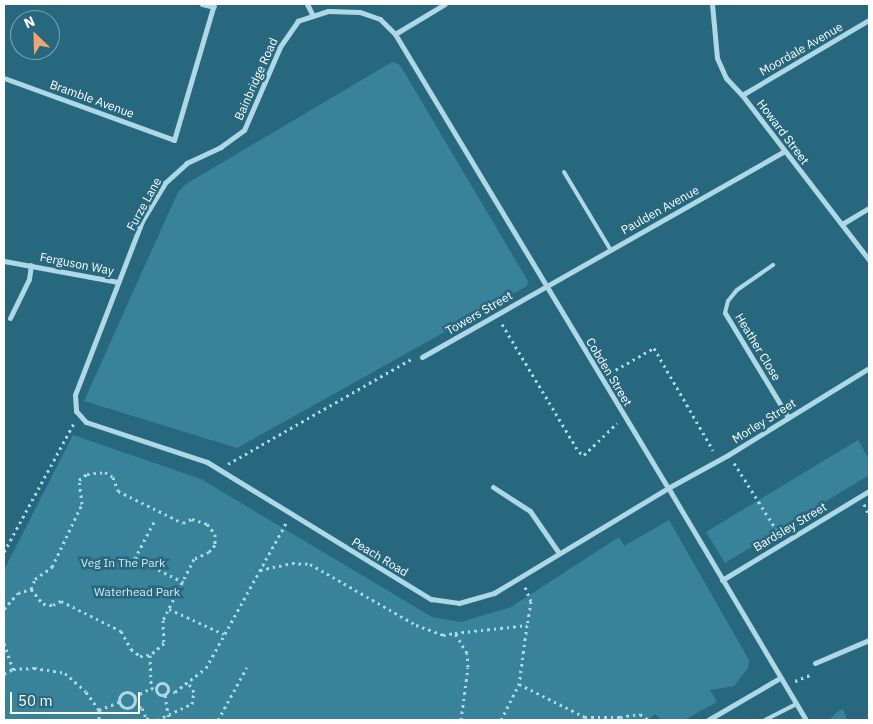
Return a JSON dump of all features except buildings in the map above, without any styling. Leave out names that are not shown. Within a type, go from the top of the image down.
[{"type":"street","points":[[202,4],[214,5]]},
{"type":"street","points":[[307,4],[312,14],[360,12],[380,19],[395,34],[445,4]]},
{"type":"street","name":"Howard Street","points":[[712,4],[716,58],[726,78],[742,95],[869,260]]},
{"type":"street","name":"Bramble Avenue","points":[[4,78],[174,140],[214,5]]},
{"type":"street","name":"Bainbridge Road","points":[[187,163],[221,146],[244,130],[289,30],[312,14]]},
{"type":"street","name":"Moordale Avenue","points":[[742,95],[869,20]]},
{"type":"street","name":"Cobden Street","points":[[395,34],[806,720]]},
{"type":"street","name":"Paulden Avenue","points":[[546,285],[785,151]]},
{"type":"street","name":"Furze Lane","points":[[80,418],[74,404],[79,380],[142,221],[164,183],[187,163]]},
{"type":"street","points":[[842,224],[869,208]]},
{"type":"street","name":"Ferguson Way","points":[[4,261],[118,282]]},
{"type":"street","name":"Ferguson Way","points":[[10,318],[29,279],[31,265]]},
{"type":"street","name":"Towers Street","points":[[422,357],[546,285]]},
{"type":"street","name":"Heather Close","points":[[725,313],[788,417]]},
{"type":"street","name":"Morley Street","points":[[668,488],[719,460],[869,368]]},
{"type":"street","name":"Peach Road","points":[[80,418],[207,462],[440,602],[477,600],[520,577],[668,488]]},
{"type":"street","points":[[494,487],[530,512],[559,553]]},
{"type":"street","name":"Bardsley Street","points":[[722,580],[869,490]]},
{"type":"street","points":[[815,663],[869,640]]},
{"type":"street","points":[[708,720],[780,678]]},
{"type":"lane","points":[[564,172],[610,249]]},
{"type":"lane","points":[[725,313],[728,301],[737,290],[773,265]]},
{"type":"lane","points":[[766,720],[796,704]]},
{"type":"path","points":[[497,314],[579,452],[584,454],[624,417]]},
{"type":"path","points":[[601,378],[654,348],[719,460]]},
{"type":"path","points":[[219,469],[410,359],[422,357]]},
{"type":"path","points":[[4,552],[69,427],[80,418]]},
{"type":"path","points":[[728,454],[784,542]]},
{"type":"path","points":[[97,470],[114,477],[118,491],[183,523],[192,519],[201,521],[215,534],[215,545],[209,552],[194,559],[184,582],[163,620],[164,643],[150,655],[140,656],[131,649],[121,630],[62,601],[53,605],[43,604],[31,589],[35,579],[52,567],[82,504],[79,480],[97,470]]},
{"type":"path","points":[[864,504],[869,516]]},
{"type":"path","points":[[99,710],[119,702],[123,693],[134,697],[151,688],[155,689],[159,695],[175,692],[206,668],[291,514]]},
{"type":"path","points":[[154,522],[135,558],[184,582]]},
{"type":"path","points":[[260,570],[292,563],[310,564],[416,625],[442,635],[527,625]]},
{"type":"path","points":[[501,720],[519,684],[531,601],[520,577]]},
{"type":"path","points":[[4,609],[18,593],[31,589]]},
{"type":"path","points":[[169,609],[224,634]]},
{"type":"path","points":[[455,633],[467,653],[468,666],[460,720]]},
{"type":"path","points":[[4,643],[13,669]]},
{"type":"path","points":[[150,655],[151,688]]},
{"type":"path","points":[[4,674],[13,669],[50,668],[65,673],[76,681],[99,710],[99,720]]},
{"type":"path","points":[[218,720],[247,668]]},
{"type":"path","points":[[794,681],[812,674]]},
{"type":"path","points":[[169,719],[171,712],[192,704],[194,692],[188,682]]},
{"type":"path","points":[[155,689],[163,683],[169,719]]},
{"type":"path","points":[[519,684],[585,716],[620,717],[640,714],[649,720]]},
{"type":"path","points":[[133,704],[134,697]]},
{"type":"path","points":[[119,702],[124,708],[133,704],[142,708],[146,718],[152,720]]},
{"type":"path","points":[[157,720],[169,719]]},
{"type":"green space","points":[[392,62],[400,65],[528,281],[527,286],[237,448],[84,401],[178,192],[186,184]]},
{"type":"green space","name":"Waterhead Park","points":[[73,435],[201,479],[432,617],[461,622],[511,607],[619,537],[624,546],[669,520],[749,660],[748,668],[734,686],[710,690],[717,702],[684,720],[661,720],[655,714],[648,720],[4,720],[4,570]]},
{"type":"green space","points":[[858,440],[869,459],[869,475],[725,563],[706,532]]},
{"type":"green space","points":[[843,709],[847,720],[829,720],[838,711]]},
{"type":"park label","name":"Veg In The Park","points":[[123,563]]}]
